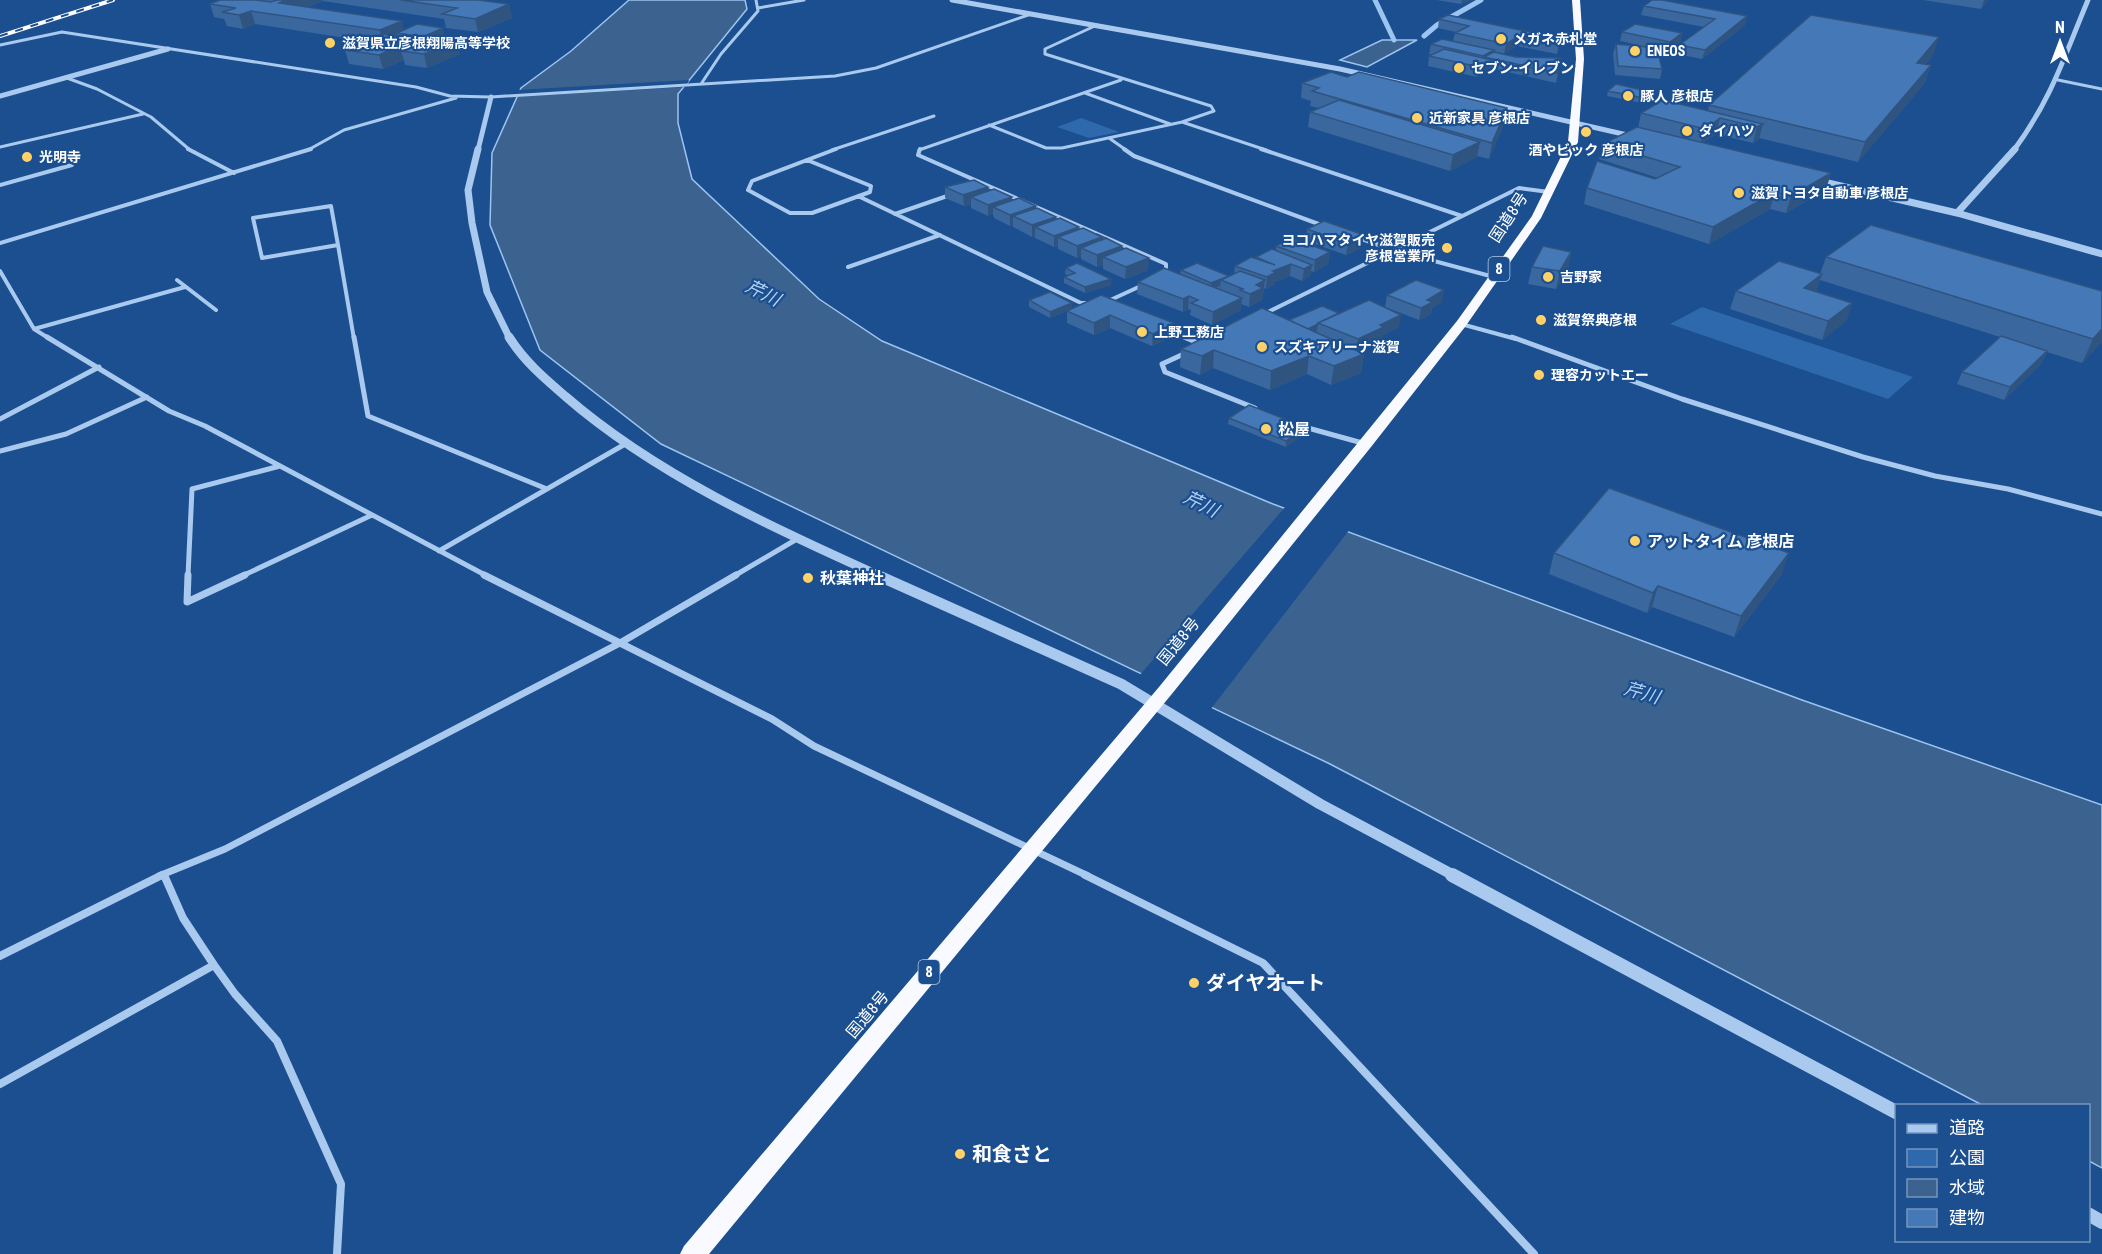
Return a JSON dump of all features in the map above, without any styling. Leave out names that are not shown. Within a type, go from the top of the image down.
[{"type":"highway","name":"国道8号","points":[[693,1254],[1159,697],[1322,499],[1461,324],[1537,216],[1573,142],[1580,59],[1576,0]]},
{"type":"street","points":[[701,84],[721,54],[753,18],[758,8],[756,0]]},
{"type":"street","points":[[758,8],[804,0]]},
{"type":"street","points":[[952,0],[1097,24],[1361,73],[1644,139]]},
{"type":"street","points":[[1957,213],[2010,158],[2058,80],[2088,0]]},
{"type":"street","points":[[0,45],[62,32],[460,97],[491,97],[824,77],[861,71],[1032,14]]},
{"type":"street","points":[[988,125],[1046,148],[1062,148],[1182,122],[1212,113],[1214,108],[1045,54],[1045,50],[1097,24]]},
{"type":"street","points":[[0,96],[168,49]]},
{"type":"street","points":[[67,78],[97,89],[143,114],[193,153],[234,173]]},
{"type":"street","points":[[1121,80],[920,148],[918,155],[1166,264],[1166,274],[1155,279]]},
{"type":"street","points":[[2058,80],[2102,89]]},
{"type":"street","points":[[1085,92],[1170,124]]},
{"type":"street","points":[[0,243],[308,150],[344,130],[460,97]]},
{"type":"street","points":[[491,97],[468,190],[472,223],[487,292],[510,339],[532,367],[585,413],[627,443],[700,488],[797,539],[1121,684],[1159,697],[1320,804],[1895,1111]]},
{"type":"street","points":[[0,147],[143,114]]},
{"type":"street","points":[[807,160],[871,186],[870,192],[812,213],[790,213],[748,190],[752,181],[807,160],[934,116]]},
{"type":"street","points":[[1182,122],[1462,216]]},
{"type":"street","points":[[1109,138],[1134,156],[1332,228]]},
{"type":"street","points":[[0,185],[72,165]]},
{"type":"street","points":[[1806,178],[1957,213],[2102,254]]},
{"type":"street","points":[[974,188],[985,184]]},
{"type":"street","points":[[1256,318],[1519,188],[1549,192]]},
{"type":"street","points":[[895,214],[962,191]]},
{"type":"street","points":[[858,196],[1081,303],[1104,303],[1115,308]]},
{"type":"street","points":[[338,245],[262,258],[253,218],[331,206],[338,245],[368,416],[547,489]]},
{"type":"street","points":[[848,267],[940,235]]},
{"type":"street","points":[[1352,236],[1494,277]]},
{"type":"street","points":[[0,271],[34,330],[169,411],[280,466],[439,551],[772,719],[814,747],[1033,849],[1263,963],[1534,1254]]},
{"type":"street","points":[[177,280],[216,310]]},
{"type":"street","points":[[1104,303],[1145,284]]},
{"type":"street","points":[[34,330],[185,286]]},
{"type":"street","points":[[1461,324],[1509,336],[1682,399],[1863,457],[1935,476],[2008,489],[2102,514]]},
{"type":"street","points":[[1159,326],[1203,345]]},
{"type":"street","points":[[1213,339],[1162,364],[1165,372],[1260,410]]},
{"type":"street","points":[[0,419],[99,367]]},
{"type":"street","points":[[0,451],[66,434],[147,397]]},
{"type":"street","points":[[1292,423],[1366,444]]},
{"type":"street","points":[[439,551],[627,443]]},
{"type":"street","points":[[280,466],[192,489],[187,602],[372,515]]},
{"type":"street","points":[[0,956],[164,874],[225,849],[620,643],[797,539]]},
{"type":"street","points":[[164,874],[183,918],[214,965],[235,994],[277,1041],[341,1184],[337,1254]]},
{"type":"street","points":[[0,1084],[214,965]]},
{"type":"green space","points":[[1081,118],[1119,132],[1089,138],[1057,127]]},
{"type":"green space","points":[[1702,307],[1913,377],[1888,399],[1670,324]]},
{"type":"water","name":"芹川","points":[[629,0],[745,0],[747,9],[678,94],[678,123],[692,179],[819,299],[882,341],[1273,504],[1802,700],[2102,805],[2102,1168],[2090,1162],[2090,1104],[1980,1104],[1330,764],[661,444],[540,350],[490,225],[492,153],[521,88],[571,51]]},
{"type":"water","points":[[1382,40],[1417,40],[1367,67],[1340,60]]},
{"type":"pier","points":[[689,80],[686,87],[514,97],[517,90]]},
{"type":"pier","points":[[1286,506],[1350,529],[1210,710],[1139,676]]},
{"type":"building","points":[[220,0],[271,2],[286,0],[279,3],[402,21],[380,30],[251,11],[239,15],[222,12],[236,8],[210,4]]},
{"type":"building","points":[[401,0],[478,0],[509,4],[475,19],[442,14],[457,8]]},
{"type":"building","points":[[1652,0],[1747,16],[1705,50],[1679,45],[1715,19],[1644,6]]},
{"type":"building","points":[[1448,15],[1559,38],[1559,45],[1519,36],[1506,44],[1455,33],[1469,26],[1439,19]]},
{"type":"building","points":[[1811,15],[1939,37],[1917,63],[1931,65],[1865,142],[1709,105]]},
{"type":"building","points":[[417,24],[443,28],[423,37],[397,33]]},
{"type":"building","points":[[1635,24],[1682,33],[1670,42],[1622,32]]},
{"type":"building","points":[[382,34],[415,39],[379,55],[345,50]]},
{"type":"building","points":[[432,36],[457,40],[424,54],[401,51]]},
{"type":"building","points":[[1442,39],[1494,50],[1483,56],[1431,44]]},
{"type":"building","points":[[1616,44],[1657,48],[1662,69],[1618,66]]},
{"type":"building","points":[[1444,49],[1492,60],[1479,67],[1429,56]]},
{"type":"building","points":[[1494,52],[1516,57],[1561,58],[1558,73],[1484,57]]},
{"type":"building","points":[[1331,72],[1347,77],[1359,72],[1507,108],[1492,143],[1312,91],[1319,88],[1302,83]]},
{"type":"building","points":[[1616,84],[1651,92],[1644,98],[1608,91]]},
{"type":"building","points":[[1339,100],[1480,142],[1453,155],[1310,112]]},
{"type":"building","points":[[1663,100],[1763,124],[1757,127],[1720,118],[1705,129],[1641,113]]},
{"type":"building","points":[[1637,127],[1831,173],[1791,196],[1775,192],[1713,227],[1587,188],[1597,161],[1655,179],[1680,167],[1603,144]]},
{"type":"building","points":[[974,180],[988,187],[963,195],[945,187]]},
{"type":"building","points":[[994,189],[1012,197],[988,205],[971,197]]},
{"type":"building","points":[[1019,198],[1036,206],[1010,215],[993,207]]},
{"type":"building","points":[[1037,208],[1056,217],[1032,225],[1013,216]]},
{"type":"building","points":[[1060,218],[1079,227],[1054,236],[1035,227]]},
{"type":"building","points":[[1324,221],[1364,235],[1348,244],[1307,229]]},
{"type":"building","points":[[1871,225],[2102,291],[2102,329],[2093,339],[1826,257]]},
{"type":"building","points":[[1083,228],[1102,237],[1077,246],[1058,237]]},
{"type":"building","points":[[1106,238],[1122,246],[1097,255],[1081,248]]},
{"type":"building","points":[[1291,238],[1330,252],[1315,260],[1276,246]]},
{"type":"building","points":[[1543,246],[1571,252],[1560,271],[1532,267]]},
{"type":"building","points":[[1126,248],[1149,258],[1126,267],[1103,257]]},
{"type":"building","points":[[1272,249],[1312,265],[1304,269],[1291,264],[1273,271],[1276,272],[1267,277],[1235,266],[1251,257],[1275,265],[1256,257]]},
{"type":"building","points":[[1779,261],[1822,274],[1804,288],[1852,303],[1828,321],[1736,291]]},
{"type":"building","points":[[1077,263],[1111,279],[1085,287],[1064,277],[1075,273],[1066,268]]},
{"type":"building","points":[[1197,263],[1229,276],[1211,283],[1181,270]]},
{"type":"building","points":[[1164,268],[1242,298],[1213,312],[1191,303],[1198,300],[1189,296],[1183,299],[1138,282]]},
{"type":"building","points":[[1240,271],[1265,280],[1256,285],[1263,288],[1250,294],[1221,280]]},
{"type":"building","points":[[1416,280],[1444,290],[1427,300],[1433,302],[1421,308],[1387,295]]},
{"type":"building","points":[[1050,292],[1072,303],[1050,312],[1029,300]]},
{"type":"building","points":[[1101,295],[1174,323],[1153,334],[1110,315],[1094,323],[1067,311]]},
{"type":"building","points":[[1369,300],[1401,315],[1380,325],[1384,327],[1358,339],[1318,323]]},
{"type":"building","points":[[1322,306],[1339,313],[1308,329],[1289,320]]},
{"type":"building","points":[[1262,308],[1364,354],[1334,366],[1309,356],[1271,371],[1214,350],[1202,356],[1181,349]]},
{"type":"building","points":[[2001,336],[2047,351],[2010,387],[1962,372]]},
{"type":"building","points":[[1249,405],[1305,427],[1286,441],[1229,418]]},
{"type":"building","name":"アットタイム 彦根店","points":[[1609,488],[1789,553],[1741,616],[1658,586],[1653,593],[1554,553]]},
{"type":"waterway","points":[[1375,0],[1394,40]]},
{"type":"waterway","points":[[1424,36],[1437,25],[1481,0]]},
{"type":"railway","points":[[0,36],[113,0]]},
{"type":"place","name":"メガネ赤札堂","points":[[1501,39]]},
{"type":"place","name":"滋賀県立彦根翔陽高等学校","points":[[330,43]]},
{"type":"place","name":"ENEOS","points":[[1635,51]]},
{"type":"place","name":"セブン-イレブン","points":[[1459,68]]},
{"type":"place","name":"豚人 彦根店","points":[[1628,96]]},
{"type":"place","name":"近新家具 彦根店","points":[[1417,118]]},
{"type":"place","name":"ダイハツ","points":[[1687,131]]},
{"type":"place","name":"酒やビック 彦根店","points":[[1586,132]]},
{"type":"place","name":"光明寺","points":[[27,157]]},
{"type":"place","name":"滋賀トヨタ自動車 彦根店","points":[[1739,193]]},
{"type":"place","name":"ヨコハマタイヤ滋賀販売 彦根営業所","points":[[1447,248]]},
{"type":"place","name":"吉野家","points":[[1548,277]]},
{"type":"place","name":"滋賀祭典彦根","points":[[1541,320]]},
{"type":"place","name":"上野工務店","points":[[1142,332]]},
{"type":"place","name":"スズキアリーナ滋賀","points":[[1262,347]]},
{"type":"place","name":"理容カットエー","points":[[1539,375]]},
{"type":"place","name":"松屋","points":[[1266,429]]},
{"type":"place","name":"アットタイム 彦根店","points":[[1635,541]]},
{"type":"place","name":"秋葉神社","points":[[808,578]]},
{"type":"place","name":"ダイヤオート","points":[[1194,983]]},
{"type":"place","name":"和食さと","points":[[960,1154]]}]
